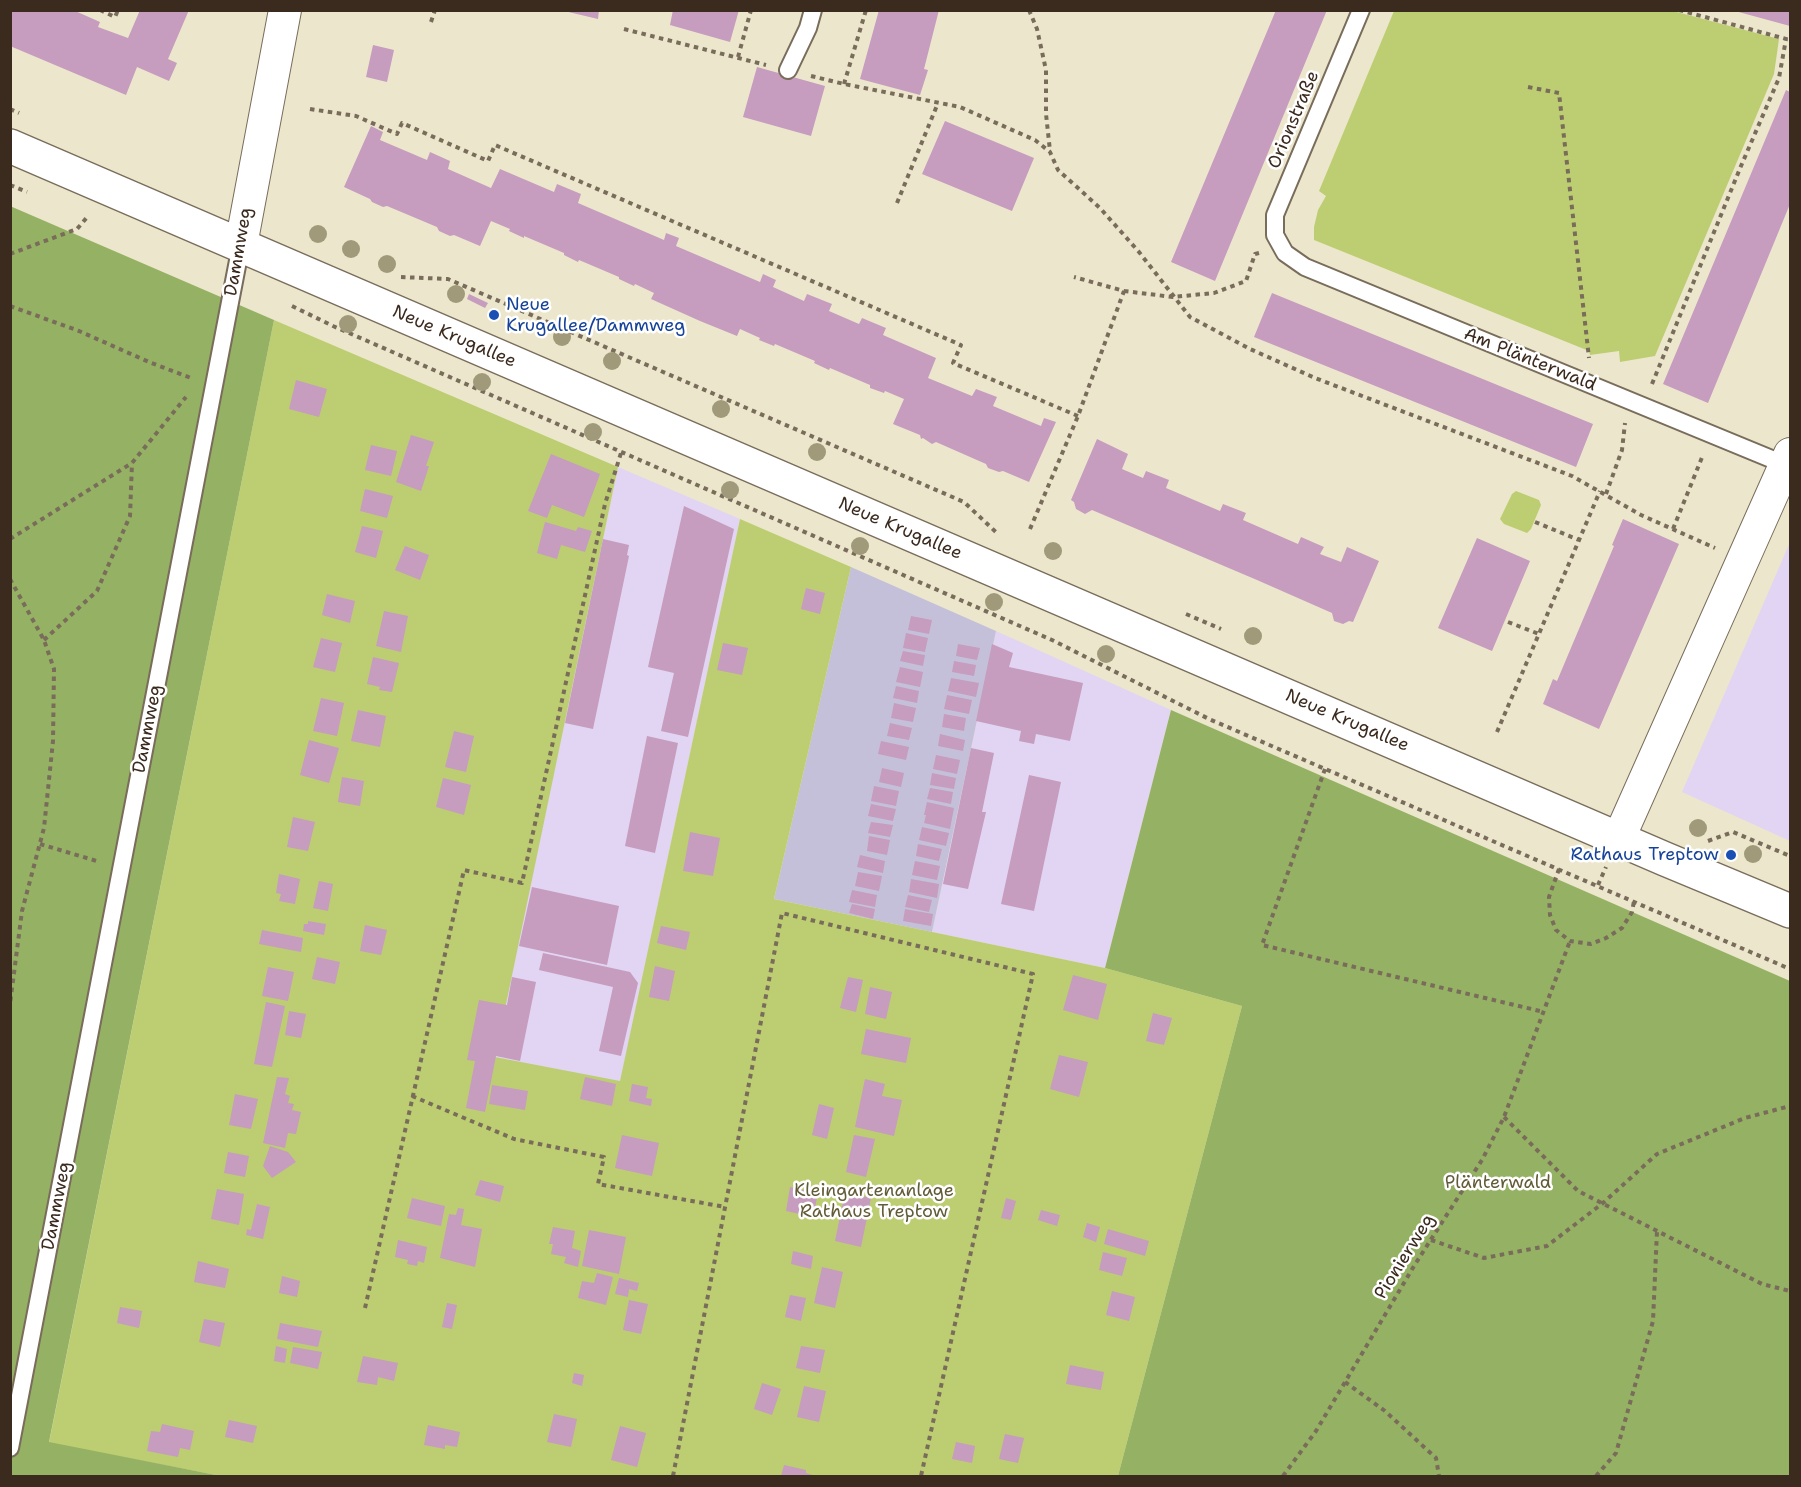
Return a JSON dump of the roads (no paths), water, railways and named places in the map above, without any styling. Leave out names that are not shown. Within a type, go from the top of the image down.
[{"type":"street","name":"Dammweg","points":[[241,245],[285,10]]},
{"type":"street","name":"Neue Krugallee","points":[[10,146],[1791,911]]},
{"type":"street","name":"Am Plänterwald","points":[[1618,838],[1788,460]]},
{"type":"lane","points":[[788,70],[808,28],[813,10]]},
{"type":"lane","name":"Orionstraße","points":[[1279,245],[1275,235],[1275,215],[1361,10]]},
{"type":"lane","name":"Dammweg","points":[[10,1448],[241,245]]},
{"type":"lane","name":"Am Plänterwald","points":[[1279,245],[1305,267],[1711,434],[1788,460]]},
{"type":"place","name":"Neue Krugallee/Dammweg","points":[[494,315]]},
{"type":"place","name":"Rathaus Treptow","points":[[1731,855]]},
{"type":"park label","name":"Plänterwald","points":[[1498,1183]]},
{"type":"park label","name":"Kleingartenanlage Rathaus Treptow","points":[[874,1201]]}]
